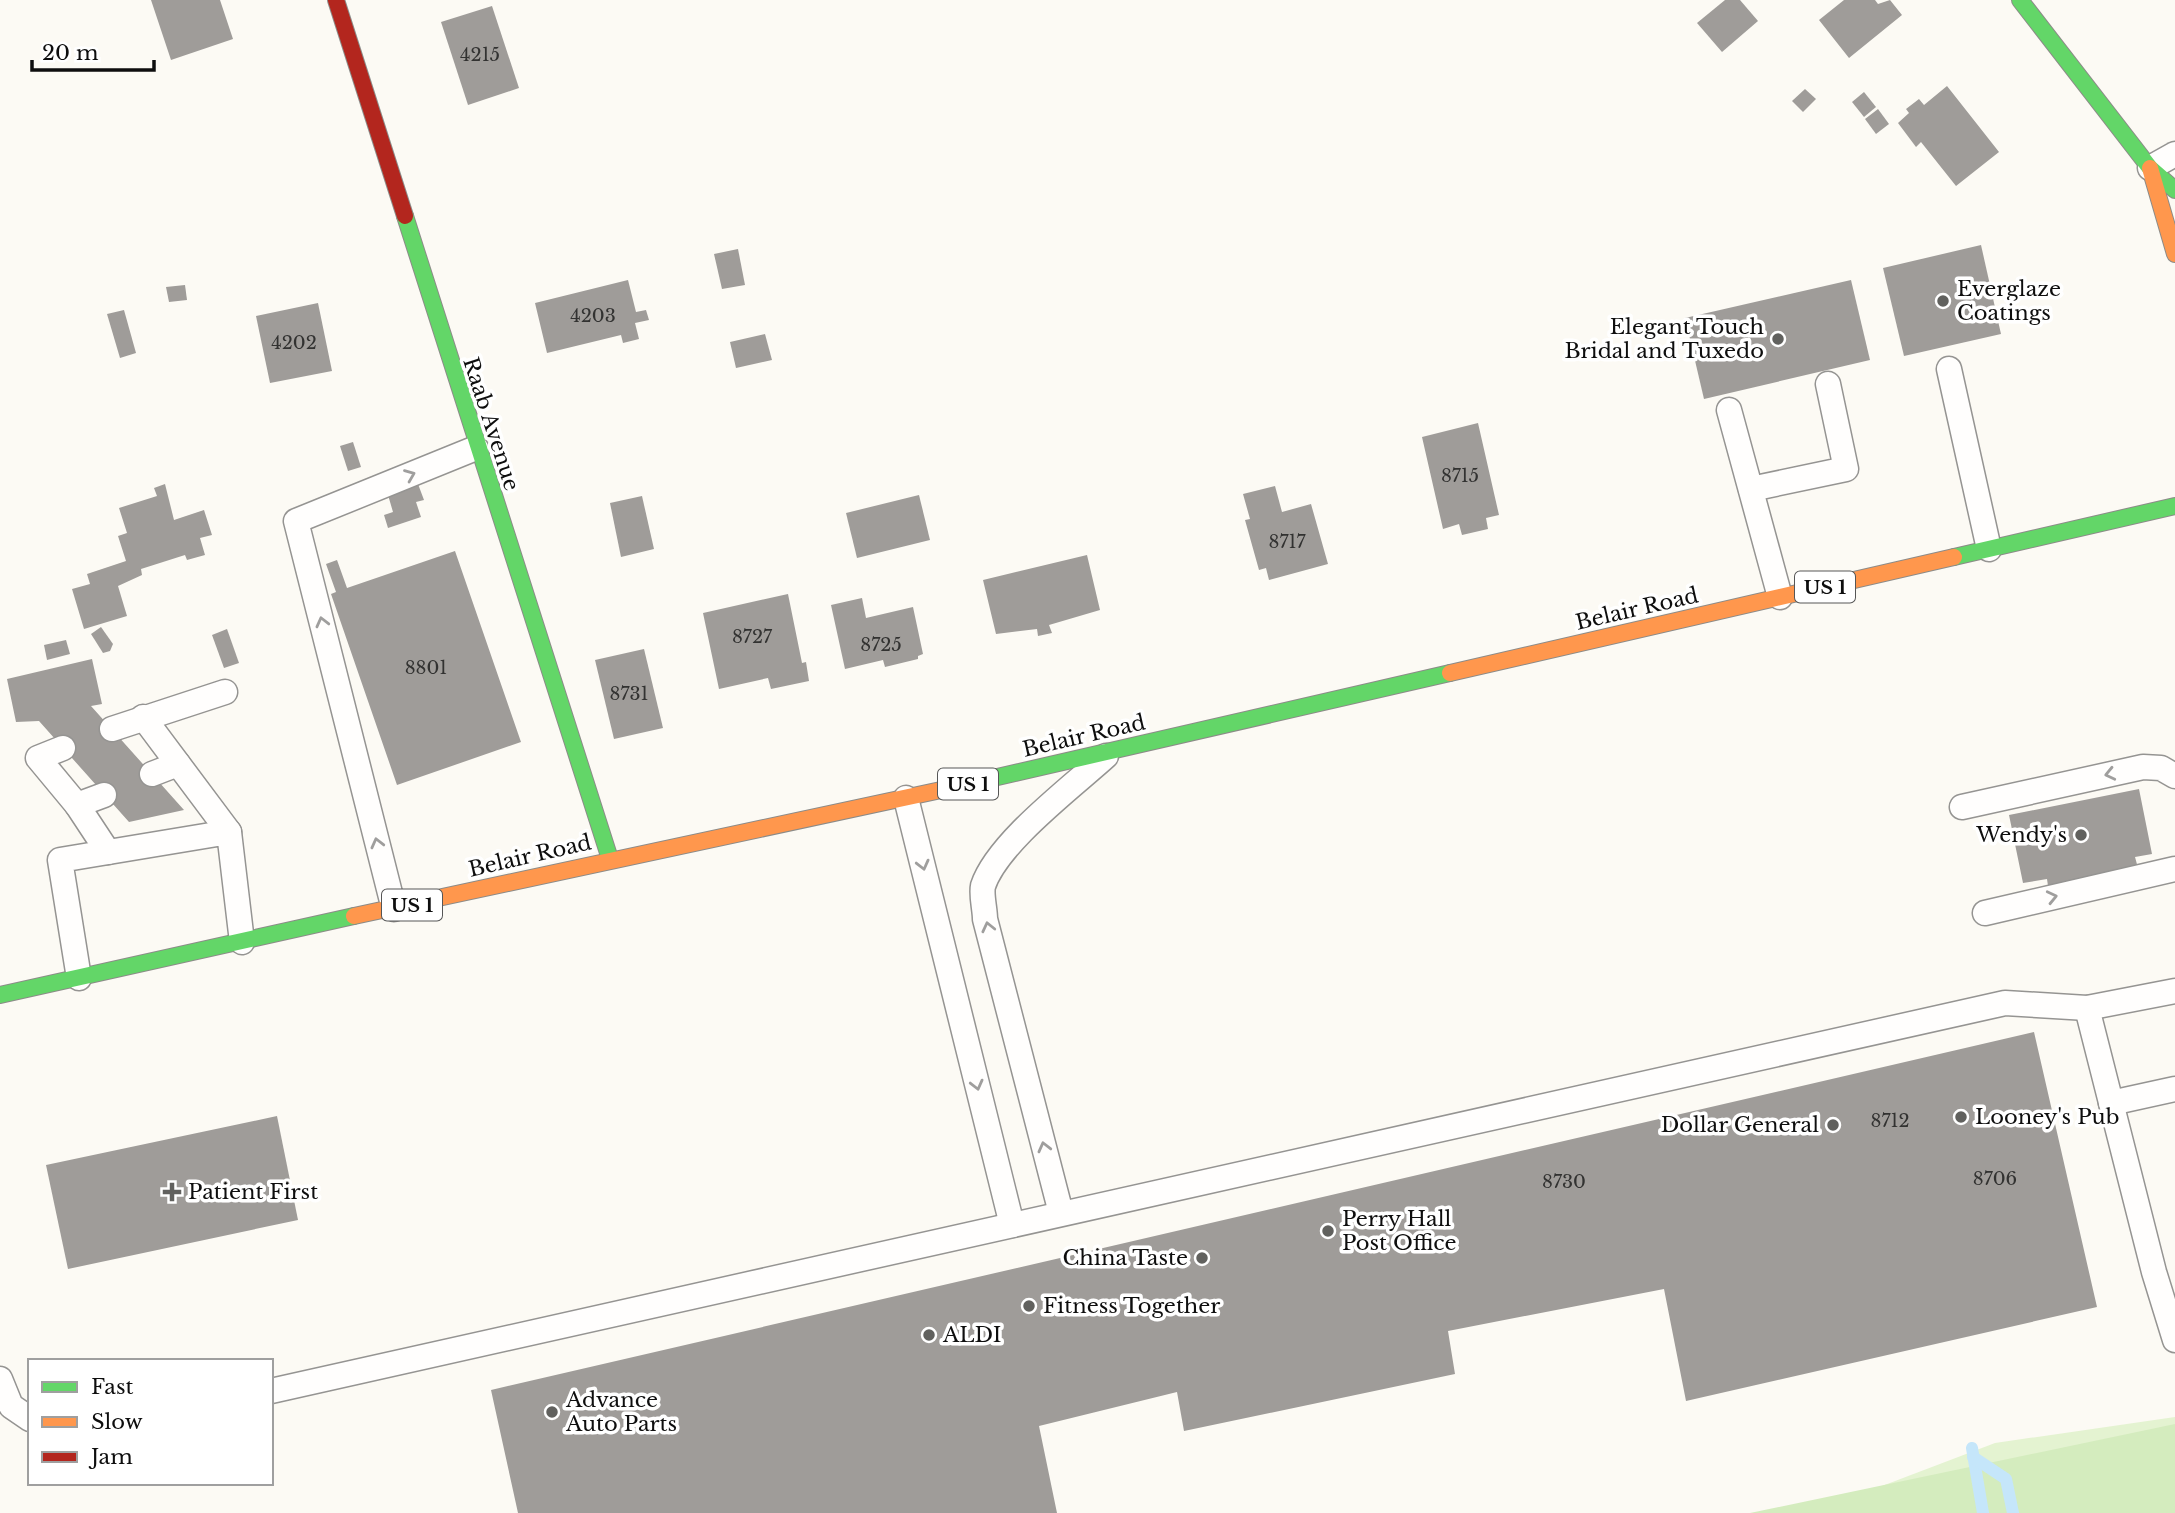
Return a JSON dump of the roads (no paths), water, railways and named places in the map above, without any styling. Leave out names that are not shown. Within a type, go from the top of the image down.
[{"type":"main road","name":"Raab Avenue","points":[[335,0],[476,448],[610,859]]},
{"type":"main road","points":[[2020,0],[2150,168],[2175,190]]},
{"type":"main road","points":[[2150,168],[2175,254]]},
{"type":"main road","name":"Belair Road","points":[[0,995],[610,859],[906,799],[2175,506]]},
{"type":"lane","points":[[2150,168],[2175,154]]},
{"type":"lane","points":[[1949,369],[1989,549]]},
{"type":"lane","points":[[1751,489],[1846,469],[1828,384]]},
{"type":"lane","points":[[1729,410],[1780,597]]},
{"type":"lane","points":[[394,909],[296,521],[476,448]]},
{"type":"lane","points":[[112,729],[225,692]]},
{"type":"lane","points":[[143,717],[229,832],[242,942]]},
{"type":"lane","points":[[63,748],[38,758],[77,806],[108,852]]},
{"type":"lane","points":[[1061,1213],[985,919],[983,888],[1001,856],[1039,816],[1112,751]]},
{"type":"lane","points":[[152,774],[178,764]]},
{"type":"lane","points":[[1962,807],[2143,766],[2161,768],[2175,776]]},
{"type":"lane","points":[[77,806],[104,794]]},
{"type":"lane","points":[[906,799],[1012,1224]]},
{"type":"lane","points":[[79,978],[60,860],[229,832]]},
{"type":"lane","points":[[1985,913],[2175,869]]},
{"type":"lane","points":[[273,1391],[2005,1003],[2087,1008],[2175,991]]},
{"type":"lane","points":[[2087,1008],[2154,1272],[2175,1340]]},
{"type":"lane","points":[[2111,1103],[2175,1089]]},
{"type":"lane","points":[[0,1379],[11,1406],[28,1418]]},
{"type":"waterway","points":[[1972,1448],[1983,1513]]},
{"type":"waterway","points":[[1973,1457],[2006,1479],[2013,1513]]},
{"type":"place","name":"Everglaze Coatings","points":[[1943,301]]},
{"type":"place","name":"Elegant Touch Bridal and Tuxedo","points":[[1778,339]]},
{"type":"place","name":"Wendy's","points":[[2081,835]]},
{"type":"place","name":"Looney's Pub","points":[[1961,1117]]},
{"type":"place","name":"Dollar General","points":[[1833,1125]]},
{"type":"place","name":"Patient First","points":[[172,1192]]},
{"type":"place","name":"Perry Hall Post Office","points":[[1328,1231]]},
{"type":"place","name":"China Taste","points":[[1202,1258]]},
{"type":"place","name":"Fitness Together","points":[[1029,1306]]},
{"type":"place","name":"ALDI","points":[[929,1335]]},
{"type":"place","name":"Advance Auto Parts","points":[[552,1412]]}]
